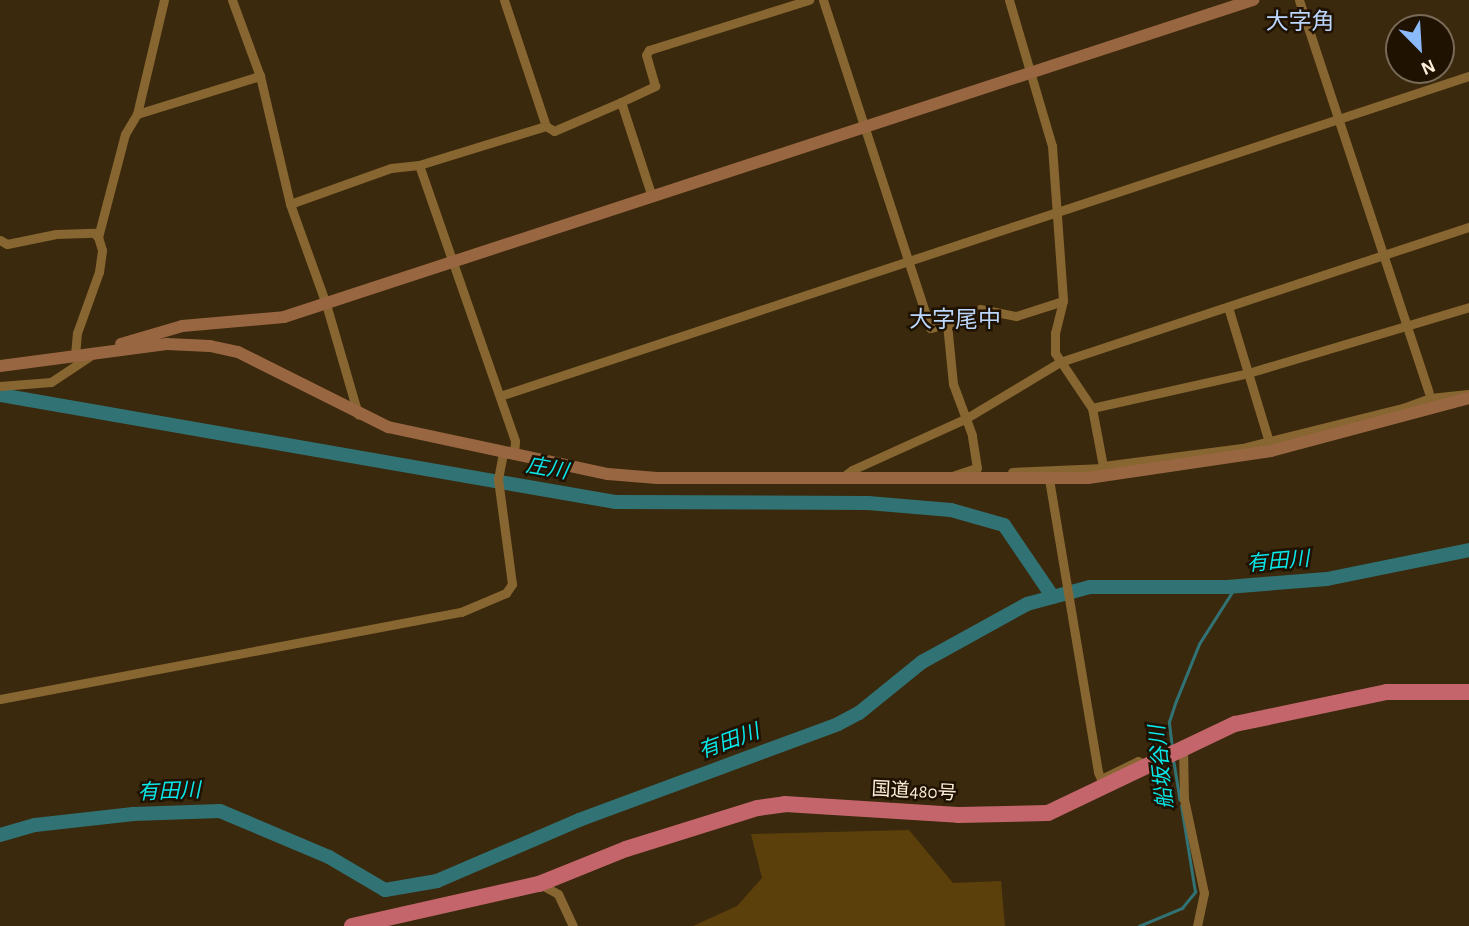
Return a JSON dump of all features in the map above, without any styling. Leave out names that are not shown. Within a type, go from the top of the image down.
[{"type":"highway","name":"国道480号","points":[[352,926],[538,884],[626,849],[758,808],[785,804],[946,815],[1048,813],[1234,724],[1387,692],[1469,692]]},
{"type":"street","points":[[97,237],[125,134],[137,114],[164,0]]},
{"type":"street","points":[[232,0],[260,76],[290,204],[326,304],[358,414]]},
{"type":"street","points":[[503,0],[546,126],[554,131],[655,86],[646,55],[649,50],[809,0]]},
{"type":"street","points":[[823,0],[930,328],[947,324],[980,309],[1016,316],[1063,301]]},
{"type":"street","points":[[1009,0],[1033,73],[1052,146],[1054,215],[1063,301],[1055,333],[1060,362],[1092,408],[1103,466]]},
{"type":"street","points":[[0,387],[51,382],[97,352],[181,326],[284,317],[1253,0]]},
{"type":"street","points":[[1299,0],[1429,395]]},
{"type":"street","points":[[137,114],[260,76]]},
{"type":"street","points":[[500,396],[1469,76]]},
{"type":"street","points":[[621,102],[652,197]]},
{"type":"street","points":[[290,204],[391,168],[419,165],[546,126]]},
{"type":"street","points":[[0,699],[461,612],[506,593],[512,583],[498,480],[515,441],[419,165]]},
{"type":"street","points":[[839,480],[852,470],[965,419],[1060,362],[1469,227]]},
{"type":"street","points":[[0,240],[7,244],[56,234],[94,233],[97,237],[102,250],[99,272],[77,333],[75,355]]},
{"type":"street","points":[[1228,307],[1269,442]]},
{"type":"street","points":[[1092,408],[1248,373],[1469,307]]},
{"type":"street","points":[[947,324],[953,384],[977,468]]},
{"type":"street","points":[[181,326],[172,337],[182,344]]},
{"type":"street","points":[[0,366],[97,352],[182,344],[238,352],[358,414],[425,438],[657,478],[953,479],[1049,483],[1137,473],[1242,452],[1469,397]]},
{"type":"street","points":[[953,479],[977,468],[1002,473],[1242,452],[1269,442],[1401,414],[1429,395],[1469,388]]},
{"type":"street","points":[[1429,395],[1469,397]]},
{"type":"street","points":[[1103,466],[1133,468],[1137,473]]},
{"type":"street","points":[[1049,483],[1098,772],[1101,779],[1138,761],[1147,765]]},
{"type":"street","points":[[1184,746],[1184,799],[1204,893],[1197,926]]},
{"type":"street","points":[[538,884],[558,894],[573,926]]},
{"type":"shaded area","points":[[909,830],[953,883],[1001,881],[1005,926],[693,926],[737,906],[762,878],[751,834]]},
{"type":"waterway","name":"庄川","points":[[0,395],[615,502],[868,503],[951,510],[1004,525],[1053,597]]},
{"type":"waterway","name":"有田川","points":[[0,835],[35,825],[133,814],[220,811],[329,857],[385,890],[437,881],[579,820],[838,724],[859,713],[922,662],[1027,604],[1090,587],[1227,587],[1327,579],[1469,550]]},
{"type":"waterway","name":"船坂谷川","points":[[1172,748],[1169,722],[1176,701],[1199,644],[1236,586]]},
{"type":"waterway","name":"船坂谷川","points":[[1174,762],[1180,800]]},
{"type":"waterway","name":"船坂谷川","points":[[1139,926],[1182,908],[1195,892],[1181,806]]},
{"type":"district","name":"大字角","points":[[1300,23]]},
{"type":"district","name":"大字尾中","points":[[955,321]]}]
